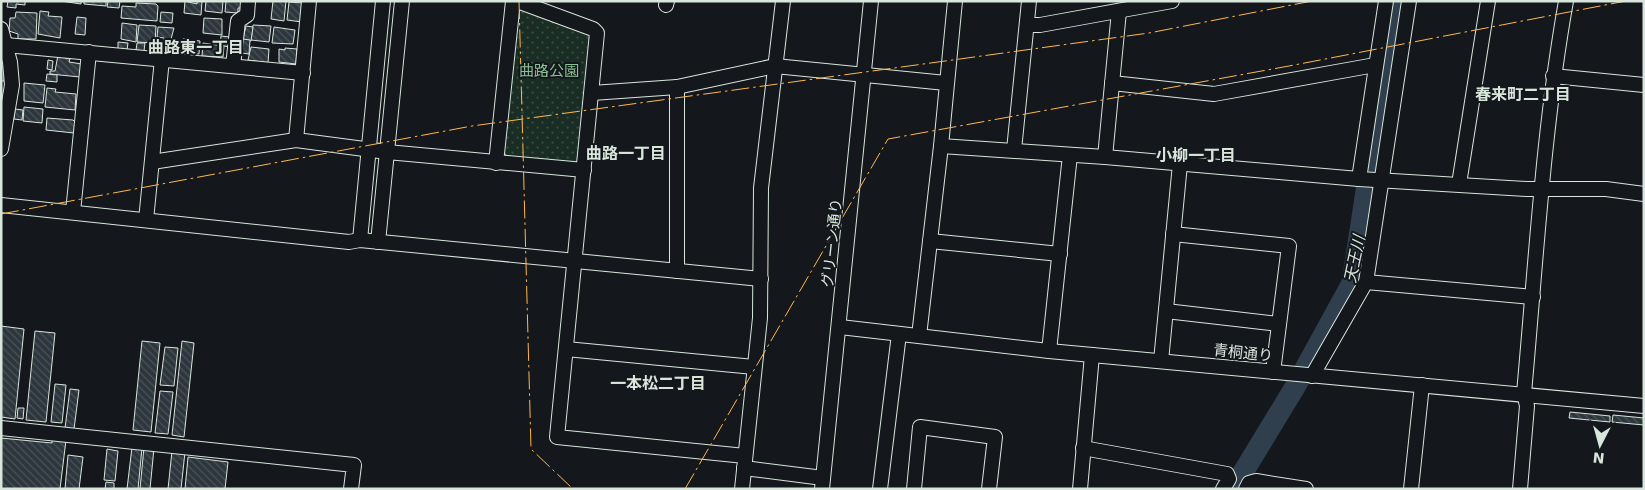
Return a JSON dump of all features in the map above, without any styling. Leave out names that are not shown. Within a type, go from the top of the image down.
[{"type":"street","points":[[233,66],[238,21],[247,15],[248,1]]},
{"type":"street","points":[[296,140],[309,1]]},
{"type":"street","points":[[360,240],[383,1]]},
{"type":"street","points":[[378,242],[402,1]]},
{"type":"street","points":[[496,163],[513,1]]},
{"type":"street","points":[[517,1],[593,29],[597,33],[557,437],[744,462],[823,483]]},
{"type":"street","points":[[742,489],[760,318],[761,188],[783,1]]},
{"type":"street","name":"グリーン通り","points":[[823,483],[871,1]]},
{"type":"street","points":[[919,336],[941,146],[955,1]]},
{"type":"street","points":[[1014,150],[1029,1]]},
{"type":"street","points":[[1027,25],[1040,25],[1172,1]]},
{"type":"street","points":[[1359,179],[1386,1]]},
{"type":"street","points":[[1312,376],[1366,282],[1409,1]]},
{"type":"street","points":[[1459,184],[1488,1]]},
{"type":"street","points":[[1520,489],[1527,406],[1524,393],[1542,188],[1553,76],[1566,1]]},
{"type":"street","points":[[1105,157],[1119,11]]},
{"type":"street","points":[[1,29],[10,62],[12,86],[3,121],[1,149]]},
{"type":"street","points":[[6,46],[89,52],[303,73]]},
{"type":"street","points":[[73,212],[89,52]]},
{"type":"street","points":[[146,220],[162,59]]},
{"type":"street","points":[[1112,83],[1214,94],[1375,65]]},
{"type":"street","points":[[592,94],[677,87],[775,66],[946,83]]},
{"type":"street","points":[[1553,76],[1644,85]]},
{"type":"street","points":[[677,87],[677,271]]},
{"type":"street","points":[[152,162],[296,140],[387,152],[584,170]]},
{"type":"street","points":[[941,146],[1105,157],[1359,179],[1514,189],[1606,189],[1644,194]]},
{"type":"street","points":[[1049,351],[1070,155]]},
{"type":"street","points":[[1161,361],[1180,164]]},
{"type":"street","points":[[1,205],[349,242],[360,240],[760,279]]},
{"type":"street","points":[[1174,234],[1289,246],[1273,372]]},
{"type":"street","points":[[930,241],[1060,254]]},
{"type":"street","points":[[1366,282],[1533,297]]},
{"type":"street","points":[[1166,311],[1279,324]]},
{"type":"street","name":"青桐通り","points":[[840,327],[1049,351],[1312,376],[1524,393],[1644,406]]},
{"type":"street","points":[[880,489],[899,334]]},
{"type":"street","points":[[566,349],[754,367]]},
{"type":"street","points":[[1080,489],[1092,355]]},
{"type":"street","points":[[1411,489],[1422,385]]},
{"type":"street","points":[[914,489],[920,427],[994,437],[989,489]]},
{"type":"street","points":[[1,428],[354,465],[351,489]]},
{"type":"street","points":[[1083,448],[1227,474],[1229,479],[1223,489]]},
{"type":"street","points":[[1246,489],[1249,483],[1256,481],[1306,489]]},
{"type":"green space","name":"曲路公園","points":[[522,10],[587,32],[591,38],[579,162],[575,164],[508,158],[504,152],[516,11]]},
{"type":"building","points":[[8,1],[25,1],[25,5],[16,4],[16,8],[7,7]]},
{"type":"building","points":[[61,1],[81,1],[81,4]]},
{"type":"building","points":[[84,1],[106,1],[106,6],[84,4]]},
{"type":"building","points":[[108,1],[120,1],[119,8],[107,7]]},
{"type":"building","points":[[185,1],[197,4],[197,1],[202,1],[201,15],[184,13]]},
{"type":"building","points":[[206,1],[223,1],[222,13],[205,11]]},
{"type":"building","points":[[226,1],[242,1],[242,8],[238,8],[238,13],[225,12]]},
{"type":"building","points":[[273,1],[286,1],[284,21],[271,19]]},
{"type":"building","points":[[289,2],[303,3],[302,22],[287,20]]},
{"type":"building","points":[[136,3],[156,4],[158,6],[157,21],[121,18],[122,6],[136,7]]},
{"type":"building","points":[[40,11],[49,12],[48,16],[62,17],[60,38],[38,34]]},
{"type":"building","points":[[16,12],[37,13],[36,39],[18,39],[18,34],[9,31],[10,18],[15,18]]},
{"type":"building","points":[[161,12],[173,13],[172,23],[160,22]]},
{"type":"building","points":[[77,17],[86,18],[85,35],[75,34]]},
{"type":"building","points":[[204,18],[222,19],[222,35],[203,33]]},
{"type":"building","points":[[122,23],[137,25],[136,42],[121,39]]},
{"type":"building","points":[[139,25],[156,26],[155,43],[137,42]]},
{"type":"building","points":[[253,25],[271,26],[269,42],[251,40]]},
{"type":"building","points":[[246,26],[253,27],[251,41],[243,39]]},
{"type":"building","points":[[158,27],[174,28],[170,43],[164,42],[164,38],[157,37]]},
{"type":"building","points":[[274,27],[295,30],[293,44],[272,43]]},
{"type":"building","points":[[221,36],[230,37],[229,47],[220,45]]},
{"type":"building","points":[[183,39],[200,41],[199,54],[181,52]]},
{"type":"building","points":[[243,39],[250,40],[249,54],[241,53]]},
{"type":"building","points":[[118,42],[128,43],[127,50],[118,49]]},
{"type":"building","points":[[137,43],[145,43],[144,51],[136,50]]},
{"type":"building","points":[[203,43],[224,46],[223,57],[202,56]]},
{"type":"building","points":[[155,44],[165,45],[164,52],[154,51]]},
{"type":"building","points":[[251,47],[269,49],[268,63],[248,60]]},
{"type":"building","points":[[285,48],[297,49],[296,64],[279,62],[279,49],[285,50]]},
{"type":"building","points":[[58,55],[65,55],[65,58],[70,59],[69,62],[82,64],[80,77],[50,74],[50,71],[55,71]]},
{"type":"building","points":[[48,60],[53,61],[52,70],[47,69]]},
{"type":"building","points":[[1,67],[5,67],[4,81],[1,81]]},
{"type":"building","points":[[47,74],[57,75],[57,82],[46,81]]},
{"type":"building","points":[[24,83],[45,85],[43,103],[24,101]]},
{"type":"building","points":[[47,88],[56,89],[55,92],[76,94],[75,110],[45,107]]},
{"type":"building","points":[[24,107],[43,109],[42,123],[23,121]]},
{"type":"building","points":[[15,109],[23,110],[22,120],[14,119]]},
{"type":"building","points":[[47,118],[73,120],[75,122],[74,133],[46,130]]},
{"type":"building","points":[[1,326],[24,329],[15,419],[1,417]]},
{"type":"building","points":[[35,331],[55,333],[46,422],[26,420]]},
{"type":"building","points":[[142,341],[160,343],[151,432],[133,430]]},
{"type":"building","points":[[182,341],[194,343],[184,437],[172,435]]},
{"type":"building","points":[[165,347],[178,348],[174,386],[160,385]]},
{"type":"building","points":[[55,384],[66,385],[62,423],[51,422]]},
{"type":"building","points":[[70,389],[79,390],[74,429],[65,428]]},
{"type":"building","points":[[160,391],[173,392],[168,434],[155,433]]},
{"type":"building","points":[[18,408],[24,408],[23,419],[17,418]]},
{"type":"building","points":[[1570,412],[1610,416],[1610,422],[1569,418]]},
{"type":"building","points":[[1613,415],[1644,418],[1644,425],[1612,422]]},
{"type":"building","points":[[1,438],[52,443],[52,439],[66,440],[60,489],[1,489]]},
{"type":"building","points":[[132,447],[142,448],[138,489],[127,489]]},
{"type":"building","points":[[144,447],[154,448],[150,489],[140,489]]},
{"type":"building","points":[[107,449],[118,451],[115,481],[104,480]]},
{"type":"building","points":[[172,451],[185,452],[181,489],[168,489]]},
{"type":"building","points":[[68,455],[83,457],[79,489],[65,489]]},
{"type":"building","points":[[188,457],[228,462],[225,489],[185,489]]},
{"type":"building","points":[[106,482],[114,483],[114,489],[105,489]]},
{"type":"waterway","name":"天王川","points":[[1233,489],[1295,387],[1352,283],[1395,1]]},
{"type":"power","points":[[519,1],[531,449],[573,489]]},
{"type":"power","points":[[1,214],[472,126],[1149,33],[1312,1]]},
{"type":"power","points":[[685,489],[888,139],[1289,66],[1626,1]]},
{"type":"district","name":"曲路東一丁目","points":[[196,47]]},
{"type":"district","name":"春来町二丁目","points":[[1523,94]]},
{"type":"district","name":"曲路一丁目","points":[[626,153]]},
{"type":"district","name":"小柳一丁目","points":[[1196,155]]},
{"type":"district","name":"一本松二丁目","points":[[658,383]]}]
